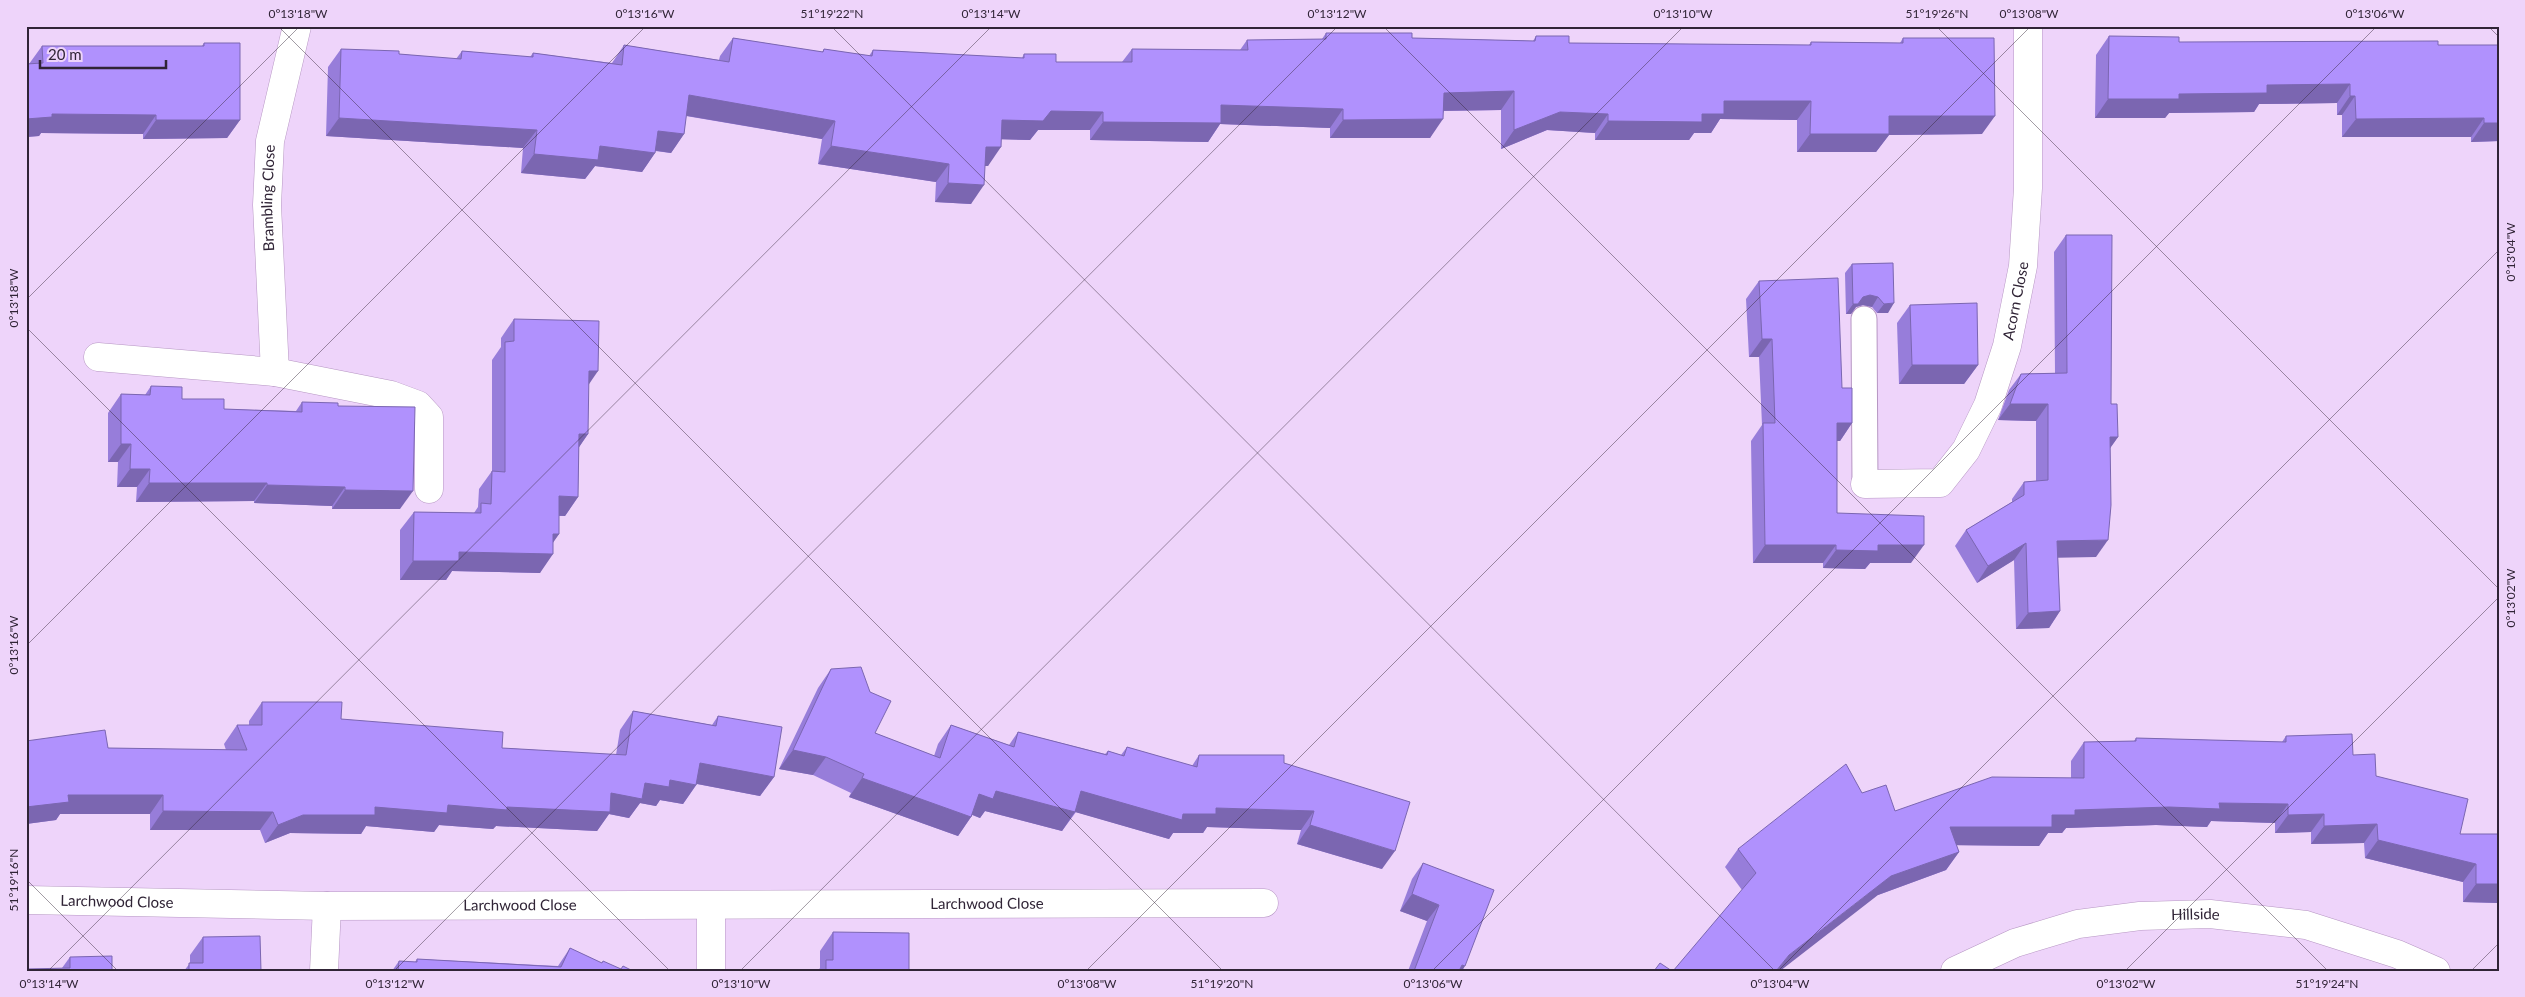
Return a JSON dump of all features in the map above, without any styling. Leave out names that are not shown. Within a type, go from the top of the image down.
[{"type":"street","name":"Brambling Close","points":[[275,372],[267,205],[270,141],[297,26]]},
{"type":"street","name":"Acorn Close","points":[[1865,484],[1940,483],[1966,450],[1988,404],[2007,346],[2023,266],[2028,188],[2028,26]]},
{"type":"street","points":[[98,357],[275,372],[348,385],[418,405],[429,417],[429,489]]},
{"type":"street","name":"Larchwood Close","points":[[26,900],[327,906],[712,906],[1264,902]]},
{"type":"street","points":[[324,971],[327,906]]},
{"type":"street","points":[[711,971],[712,906]]},
{"type":"street","name":"Hillside","points":[[1955,971],[2015,943],[2078,924],[2140,916],[2210,914],[2306,925],[2397,954],[2436,971]]},
{"type":"lane","points":[[1864,319],[1865,484]]},
{"type":"building","points":[[1326,33],[1412,33],[1412,38],[1535,41],[1536,36],[1569,36],[1569,43],[1811,45],[1811,42],[1903,43],[1903,38],[1994,38],[1995,116],[1889,116],[1889,134],[1810,134],[1811,101],[1724,101],[1724,114],[1702,114],[1702,122],[1608,121],[1608,114],[1560,112],[1514,130],[1514,91],[1444,93],[1443,119],[1343,120],[1343,109],[1221,105],[1221,123],[1103,122],[1103,112],[1051,111],[1043,121],[1002,120],[1001,147],[986,147],[984,185],[948,183],[949,164],[831,146],[835,121],[689,95],[684,134],[658,131],[655,153],[600,146],[598,160],[534,154],[537,130],[339,118],[341,49],[399,51],[399,54],[461,59],[462,51],[533,57],[533,53],[622,65],[624,45],[729,62],[733,38],[823,52],[824,49],[872,56],[873,50],[1024,58],[1024,54],[1056,54],[1056,62],[1132,62],[1132,49],[1248,50],[1247,40],[1326,39]]},
{"type":"building","points":[[2109,36],[2179,37],[2179,42],[2438,41],[2438,45],[2499,45],[2499,123],[2484,123],[2484,118],[2356,119],[2355,96],[2350,96],[2350,84],[2267,85],[2267,93],[2179,94],[2179,99],[2108,99]]},
{"type":"building","points":[[204,43],[240,43],[240,120],[156,120],[156,115],[52,114],[52,117],[26,119],[26,64],[43,63],[42,46],[204,46]]},
{"type":"building","points":[[2066,235],[2112,235],[2111,404],[2117,404],[2118,437],[2110,437],[2111,505],[2108,540],[2057,541],[2060,611],[2028,613],[2026,543],[1988,566],[1966,530],[2024,495],[2024,482],[2048,480],[2048,404],[2010,404],[2021,374],[2067,373]]},
{"type":"building","points":[[1893,263],[1894,303],[1884,304],[1878,297],[1870,295],[1863,297],[1858,304],[1853,304],[1852,264]]},
{"type":"building","points":[[1838,278],[1842,388],[1852,388],[1852,423],[1837,423],[1837,513],[1924,516],[1924,545],[1878,545],[1878,551],[1836,550],[1836,545],[1765,545],[1763,423],[1775,423],[1772,339],[1762,339],[1759,281]]},
{"type":"building","points":[[1977,303],[1978,365],[1912,365],[1910,305]]},
{"type":"building","points":[[514,319],[599,321],[598,371],[589,371],[588,434],[579,434],[578,497],[559,496],[559,534],[553,534],[553,554],[459,552],[459,561],[413,561],[414,512],[481,513],[481,503],[491,504],[492,471],[505,472],[505,342],[514,341]]},
{"type":"building","points":[[151,386],[182,387],[182,399],[224,399],[224,409],[302,412],[302,402],[338,403],[338,406],[415,407],[413,491],[345,490],[345,487],[267,485],[267,483],[149,483],[150,469],[130,469],[131,444],[121,444],[121,394],[150,395]]},
{"type":"building","points":[[861,667],[870,692],[891,701],[875,733],[940,758],[951,725],[1014,747],[1018,732],[1107,755],[1108,751],[1124,756],[1127,747],[1197,767],[1199,755],[1284,755],[1284,763],[1410,802],[1395,851],[1310,825],[1314,811],[1216,808],[1216,814],[1183,814],[1182,820],[1081,791],[1075,812],[996,791],[993,799],[979,794],[971,817],[862,778],[864,774],[826,757],[793,750],[831,669]]},
{"type":"building","points":[[262,702],[342,702],[341,719],[503,732],[502,748],[626,755],[633,711],[716,726],[718,716],[782,727],[774,777],[700,763],[696,785],[670,780],[669,787],[645,783],[642,799],[611,793],[610,812],[507,807],[507,810],[448,805],[447,813],[375,807],[375,815],[303,815],[278,825],[273,812],[163,811],[163,795],[68,795],[69,802],[26,807],[26,741],[105,730],[108,748],[247,750],[237,725],[262,725]]},
{"type":"building","points":[[2352,734],[2353,755],[2375,754],[2376,776],[2468,799],[2460,834],[2499,834],[2499,884],[2476,884],[2476,864],[2378,840],[2377,824],[2324,826],[2324,814],[2288,815],[2288,804],[2219,803],[2220,809],[2169,807],[2075,810],[2075,815],[2052,815],[2052,827],[1950,827],[1959,852],[1891,876],[1789,955],[1776,971],[1673,971],[1756,873],[1738,849],[1846,764],[1862,793],[1886,785],[1895,811],[1992,777],[2084,778],[2084,742],[2136,741],[2136,738],[2286,742],[2286,736]]},
{"type":"building","points":[[1423,863],[1494,890],[1465,966],[1462,965],[1459,971],[1414,971],[1439,905],[1412,894]]},
{"type":"building","points":[[833,932],[909,933],[909,971],[826,971],[826,960],[833,960]]},
{"type":"building","points":[[260,936],[261,971],[189,971],[189,963],[203,963],[203,937]]},
{"type":"building","points":[[570,948],[602,963],[603,961],[621,969],[623,966],[633,971],[398,971],[399,961],[417,962],[417,959],[561,967]]},
{"type":"building","points":[[112,956],[112,971],[26,971],[26,969],[70,968],[70,957]]},
{"type":"building","points":[[1660,963],[1672,971],[1654,971]]}]
